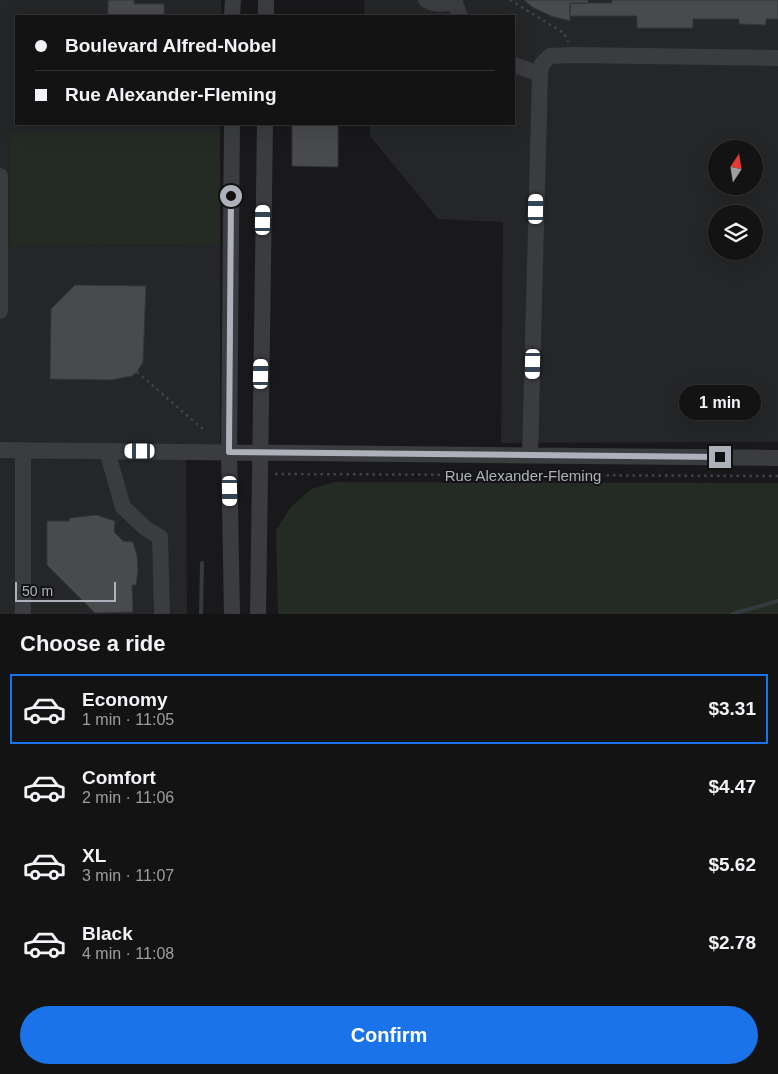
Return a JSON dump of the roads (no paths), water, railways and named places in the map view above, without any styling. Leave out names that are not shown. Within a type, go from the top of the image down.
[{"type":"street","points":[[232,0],[232,15]]},
{"type":"street","points":[[266,0],[266,15]]},
{"type":"street","points":[[426,0],[436,4],[456,6]]},
{"type":"street","points":[[530,455],[540,74],[542,64],[550,56],[573,55],[778,58]]},
{"type":"street","points":[[515,65],[540,74]]},
{"type":"street","points":[[232,125],[229,452],[232,614]]},
{"type":"street","points":[[258,614],[265,125]]},
{"type":"street","points":[[0,176],[0,311]]},
{"type":"street","name":"Rue Alexander-Fleming","points":[[0,450],[778,458]]},
{"type":"street","points":[[23,450],[23,614]]},
{"type":"street","points":[[107,451],[123,507],[145,528],[160,537],[162,614]]},
{"type":"waterway","points":[[201,614],[202,563]]},
{"type":"waterway","points":[[732,614],[778,601]]}]
